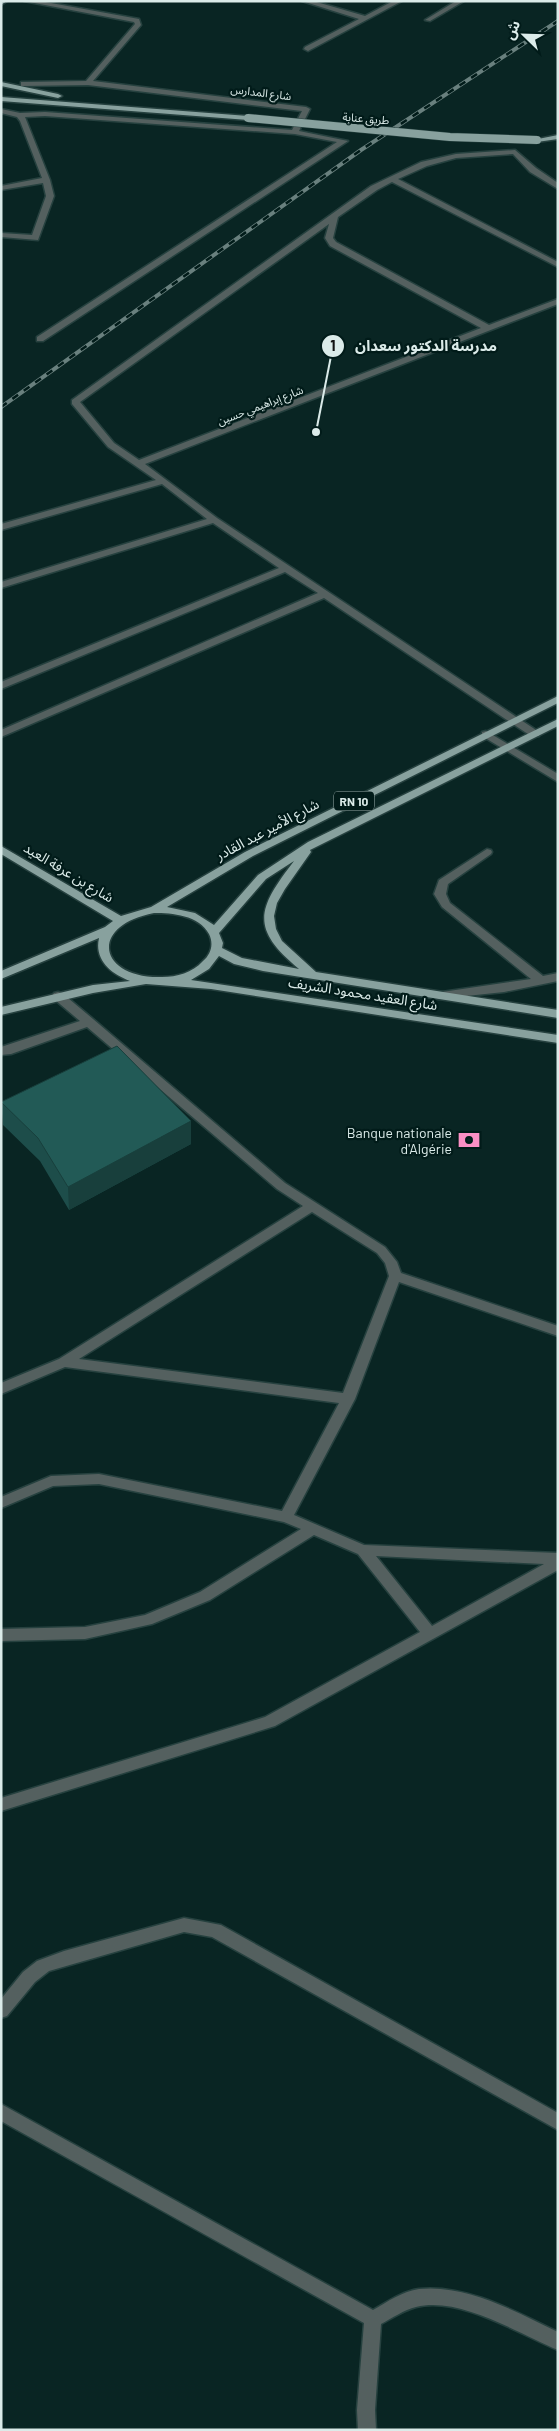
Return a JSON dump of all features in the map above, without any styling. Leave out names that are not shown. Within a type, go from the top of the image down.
[{"type":"main road","points":[[1,74],[48,94]]},
{"type":"main road","name":"طريق عنابة","points":[[1,84],[48,94],[172,112]]},
{"type":"main road","name":"طريق عنابة","points":[[1,99],[248,118],[450,137],[537,140],[558,137]]},
{"type":"main road","name":"شارع الأمير عبد القادر","points":[[154,910],[249,854],[558,699]]},
{"type":"main road","name":"RN 10","points":[[214,932],[246,893],[262,877],[312,844],[558,722]]},
{"type":"main road","points":[[312,844],[272,898],[267,921],[270,933],[277,944],[293,960],[314,976]]},
{"type":"main road","name":"شارع بن عرفة العيد","points":[[1,849],[120,920]]},
{"type":"main road","points":[[154,910],[172,910],[190,914],[204,922],[214,932],[218,944],[215,956],[206,967],[192,975],[174,981],[158,981],[136,979],[120,973],[108,964],[103,953],[103,941],[109,930],[120,920],[154,910]]},
{"type":"main road","points":[[1,976],[109,930]]},
{"type":"main road","name":"شارع العقيد محمود الشريف","points":[[216,950],[238,961],[314,976],[558,1014]]},
{"type":"main road","points":[[1,1011],[93,988],[158,981]]},
{"type":"main road","name":"شارع العقيد محمود الشريف","points":[[158,981],[212,985],[558,1040]]},
{"type":"street","points":[[24,84],[88,83],[139,24],[137,20],[27,1]]},
{"type":"street","points":[[305,1],[366,19]]},
{"type":"street","points":[[428,20],[462,1]]},
{"type":"street","points":[[308,49],[396,2]]},
{"type":"street","name":"شارع المدارس","points":[[88,83],[306,109],[295,132]]},
{"type":"street","points":[[1,110],[20,115],[45,114],[295,132],[344,141],[40,339]]},
{"type":"street","points":[[1,236],[35,238],[50,196],[46,180],[20,115]]},
{"type":"street","points":[[535,734],[214,520],[163,481],[111,445],[75,402],[374,188],[424,164],[448,158],[515,152],[533,170],[558,187]]},
{"type":"street","points":[[392,179],[558,265]]},
{"type":"street","points":[[1,188],[46,180]]},
{"type":"street","points":[[336,215],[329,238],[333,244],[488,328]]},
{"type":"street","name":"شارع إبراهيمي حسين","points":[[138,464],[558,301]]},
{"type":"street","points":[[1,527],[163,481]]},
{"type":"street","points":[[1,585],[214,520]]},
{"type":"street","points":[[1,686],[286,568]]},
{"type":"street","points":[[1,734],[324,594]]},
{"type":"street","points":[[486,734],[558,778]]},
{"type":"street","points":[[487,852],[443,882],[440,894],[446,905],[540,980]]},
{"type":"street","points":[[440,997],[558,977]]},
{"type":"street","points":[[58,996],[223,1139],[281,1186],[381,1250],[391,1262],[395,1276],[348,1399],[286,1516]]},
{"type":"street","points":[[1,1051],[7,1051],[89,1022]]},
{"type":"street","points":[[1,1388],[64,1362],[312,1207]]},
{"type":"street","points":[[395,1276],[558,1331]]},
{"type":"street","points":[[64,1362],[348,1399]]},
{"type":"street","points":[[1,1503],[51,1481],[99,1480],[286,1516],[363,1550],[558,1559]]},
{"type":"street","points":[[1,1635],[85,1633],[147,1620],[205,1596],[312,1529]]},
{"type":"street","points":[[363,1550],[430,1634]]},
{"type":"street","points":[[1,1805],[270,1722],[558,1563]]},
{"type":"street","points":[[1,2011],[29,1977],[43,1966],[64,1958],[184,1925],[201,1927],[215,1930],[558,2122]]},
{"type":"street","points":[[1,2112],[373,2319]]},
{"type":"street","points":[[373,2319],[417,2298],[452,2300],[485,2308],[558,2341]]},
{"type":"street","points":[[367,2430],[366,2410],[373,2319]]},
{"type":"building","points":[[117,1046],[191,1121],[68,1187],[38,1138],[1,1102]]},
{"type":"railway","points":[[1,407],[361,150],[558,21]]},
{"type":"place","name":"مدرسة الدكتور سعدان","points":[[316,432]]},
{"type":"place","name":"Banque nationale d'Algérie","points":[[469,1140]]}]
